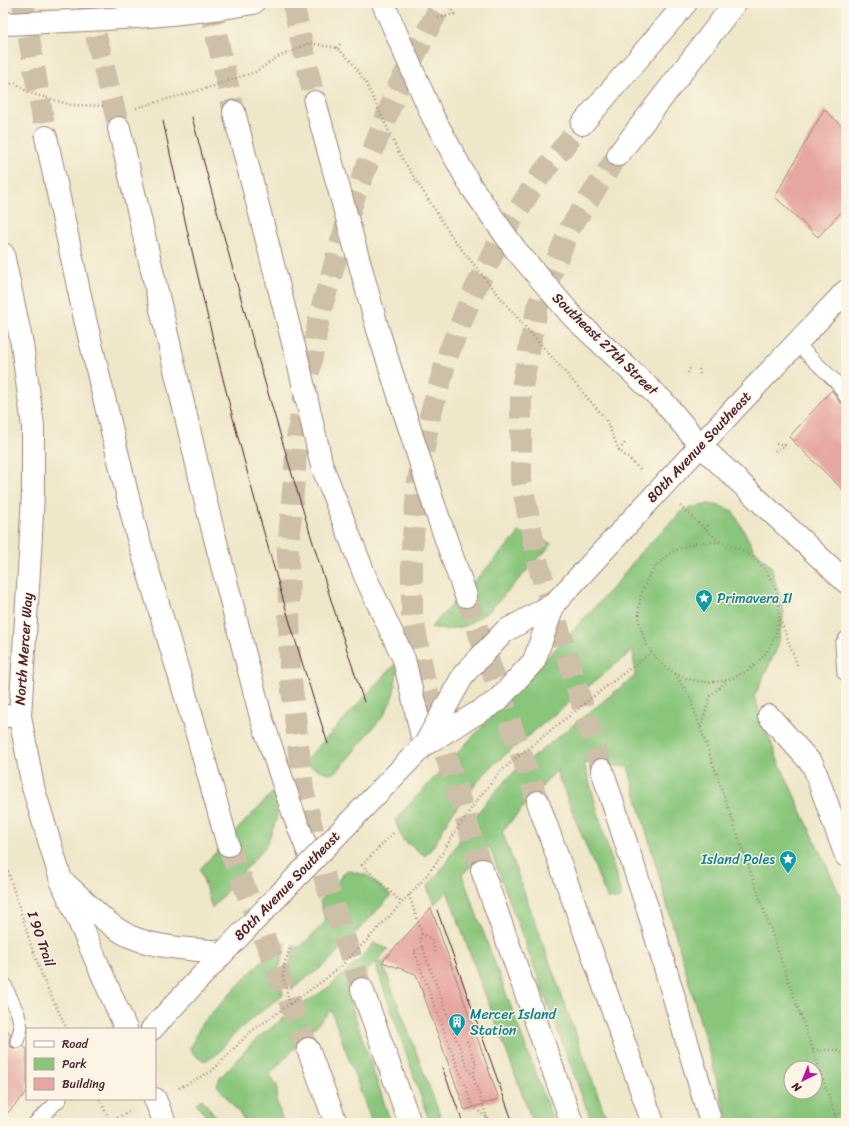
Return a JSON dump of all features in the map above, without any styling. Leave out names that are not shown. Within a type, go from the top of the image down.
[{"type":"main road","points":[[3,24],[125,18],[253,3]]},
{"type":"main road","name":"Southeast 27th Street","points":[[383,3],[432,115],[470,185],[514,249],[573,317],[663,401],[700,445],[846,582]]},
{"type":"main road","points":[[582,124],[686,3]]},
{"type":"main road","points":[[618,155],[735,3]]},
{"type":"main road","points":[[315,102],[378,330],[435,508],[466,596]]},
{"type":"main road","points":[[234,112],[295,350],[322,466],[365,576],[404,659],[424,745]]},
{"type":"main road","points":[[119,128],[207,507],[261,717],[295,818],[312,861]]},
{"type":"main road","points":[[46,137],[85,319],[136,531],[197,734],[228,846]]},
{"type":"main road","name":"North Mercer Way","points":[[3,254],[22,344],[33,426],[31,546],[12,716],[61,880],[126,1028]]},
{"type":"main road","name":"80th Avenue Southeast","points":[[153,1028],[224,952],[424,745],[464,674],[505,631],[554,604],[700,445],[846,291]]},
{"type":"main road","name":"80th Avenue Southeast","points":[[424,745],[497,701],[534,661],[554,604]]},
{"type":"main road","points":[[769,716],[813,765],[842,831],[846,856]]},
{"type":"main road","points":[[602,770],[649,913],[711,1123]]},
{"type":"main road","points":[[538,802],[653,1123]]},
{"type":"main road","points":[[482,870],[572,1123]]},
{"type":"main road","points":[[61,880],[103,919],[129,936],[155,944],[224,952]]},
{"type":"main road","points":[[362,989],[410,1123]]},
{"type":"main road","points":[[308,1049],[336,1123]]},
{"type":"main road","points":[[155,1100],[165,1123]]},
{"type":"lane","points":[[797,344],[838,384],[846,397]]},
{"type":"lane","points":[[846,638],[842,644],[844,672],[846,674]]},
{"type":"lane","points":[[3,981],[18,1014],[21,1028],[17,1040]]},
{"type":"lane","points":[[35,1123],[59,1100]]},
{"type":"path","points":[[438,18],[454,14],[447,3]]},
{"type":"path","points":[[337,48],[342,42]]},
{"type":"path","points":[[3,85],[16,83]]},
{"type":"path","points":[[688,373],[690,368]]},
{"type":"path","points":[[699,369],[700,374]]},
{"type":"path","points":[[626,442],[619,450],[626,456]]},
{"type":"path","points":[[775,451],[786,445],[776,444]]},
{"type":"path","points":[[705,529],[709,524]]},
{"type":"path","points":[[701,526],[720,542]]},
{"type":"path","points":[[701,727],[710,696],[726,681],[747,671],[757,664],[768,651],[776,635],[779,618],[779,600],[773,584],[764,569],[751,556],[736,547],[720,542],[700,542],[682,547],[665,557],[652,570],[643,587],[638,606],[639,625],[645,643],[665,667],[675,674],[691,681],[708,683],[726,681]]},
{"type":"path","points":[[779,618],[798,667]]},
{"type":"path","points":[[189,1083],[212,1070],[224,1060],[249,1033],[324,980],[341,966],[423,880],[436,863],[478,799],[499,773],[517,757],[652,652]]},
{"type":"path","points":[[675,674],[689,695],[701,727],[838,1123]]},
{"type":"path","points":[[393,833],[362,865],[402,903]]},
{"type":"path","name":"I 90 Trail","points":[[3,852],[45,983],[67,1028]]},
{"type":"path","points":[[409,896],[422,934],[420,941],[467,1067],[473,1076],[490,1123]]},
{"type":"path","points":[[422,934],[431,939],[436,952]]},
{"type":"path","points":[[290,1004],[283,977],[284,965],[291,945]]},
{"type":"path","points":[[423,947],[414,951],[473,1107],[488,1118]]},
{"type":"path","points":[[467,1041],[476,1063],[473,1076]]},
{"type":"path","points":[[813,1050],[835,1050],[846,1055]]},
{"type":"path","points":[[100,1100],[110,1122],[116,1118]]},
{"type":"path","points":[[835,1115],[846,1111]]},
{"type":"green space","points":[[709,504],[733,511],[753,548],[771,566],[784,611],[778,646],[754,697],[777,758],[846,908],[846,1123],[729,1123],[628,767],[584,763],[622,897],[617,899],[607,898],[556,771],[502,831],[608,1123],[592,1123],[489,846],[462,875],[554,1123],[533,1123],[447,891],[434,905],[427,887],[442,869],[474,817],[514,772],[635,676],[633,650],[494,764],[460,803],[436,842],[425,856],[402,839],[395,820],[617,583],[639,554],[681,512],[693,507]]},
{"type":"green space","points":[[519,532],[552,544],[489,611],[465,626],[445,630],[431,627],[516,537]]},
{"type":"green space","points":[[395,664],[397,671],[393,697],[384,715],[339,769],[331,774],[311,767],[305,761]]},
{"type":"green space","points":[[272,793],[277,801],[277,818],[266,846],[212,908],[200,869]]},
{"type":"green space","points":[[347,870],[368,876],[391,896],[327,963],[292,989],[288,969],[294,947],[300,947],[326,921],[320,901]]},
{"type":"green space","points":[[280,942],[286,943],[279,969],[279,979],[283,995],[240,1029],[210,1059],[203,1060],[198,1058],[190,1048],[202,1023]]},
{"type":"green space","points":[[374,943],[388,949],[347,993],[391,1123],[372,1123],[331,1010],[269,1075],[277,1085],[277,1101],[283,1123],[247,1123],[217,1085],[220,1078],[255,1040],[300,1006],[329,987],[358,961]]},
{"type":"green space","points":[[382,962],[443,1123],[430,1123],[375,963]]},
{"type":"green space","points":[[202,1099],[220,1123],[211,1123],[196,1103]]},
{"type":"building","points":[[824,109],[846,130],[846,207],[818,237],[775,197]]},
{"type":"building","points":[[832,390],[839,402],[846,405],[846,493],[789,437]]},
{"type":"building","name":"Mercer Island Station","points":[[431,908],[499,1099],[465,1110],[416,974],[382,962]]},
{"type":"building","points":[[3,1027],[11,1034],[9,1042],[11,1047],[18,1049],[23,1046],[26,1048],[26,1093],[3,1118]]},
{"type":"tunnel","points":[[23,3],[46,137]]},
{"type":"tunnel","points":[[88,3],[119,128]]},
{"type":"tunnel","points":[[209,3],[234,112]]},
{"type":"tunnel","points":[[293,3],[315,102]]},
{"type":"tunnel","points":[[362,989],[326,883],[303,790],[290,671],[288,551],[298,431],[320,313],[354,198],[398,87],[442,3]]},
{"type":"tunnel","points":[[482,870],[446,756],[425,682],[412,614],[412,548],[418,481],[430,416],[449,352],[474,291],[504,232],[540,176],[582,124]]},
{"type":"tunnel","points":[[602,770],[538,564],[521,479],[521,393],[537,308],[570,228],[618,155]]},
{"type":"tunnel","points":[[466,596],[538,802]]},
{"type":"tunnel","points":[[228,845],[308,1049]]},
{"type":"tram line","points":[[192,117],[231,264],[273,411],[317,557],[364,702]]},
{"type":"tram line","points":[[163,121],[198,278],[237,434],[280,590],[328,744]]},
{"type":"tram line","points":[[437,910],[513,1123]]},
{"type":"tram line","points":[[442,1067],[463,1123]]},
{"type":"place","name":"Primavera II","points":[[704,613]]},
{"type":"place","name":"Island Poles","points":[[788,874]]},
{"type":"place","name":"Mercer Island Station","points":[[457,1037]]}]
